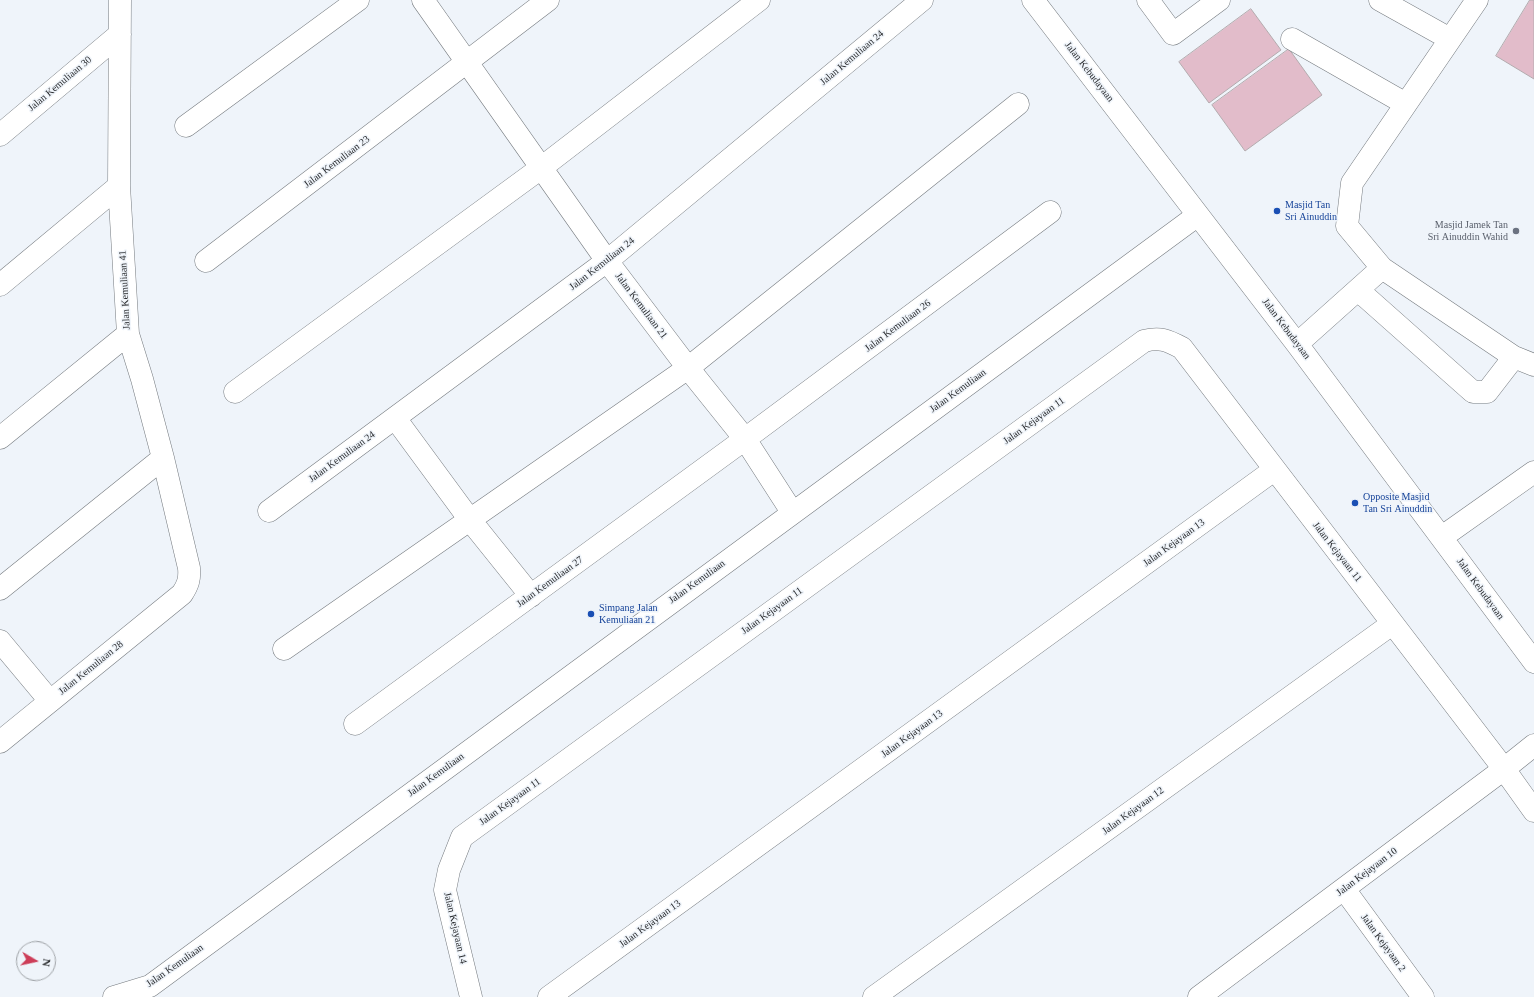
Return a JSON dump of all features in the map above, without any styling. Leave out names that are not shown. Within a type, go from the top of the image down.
[{"type":"street","name":"Jalan Kemuliaan 41","points":[[120,0],[119,186],[128,334],[142,378],[163,458],[189,568],[190,579],[182,594]]},
{"type":"street","points":[[186,126],[358,0]]},
{"type":"street","name":"Jalan Kemuliaan 21","points":[[423,0],[607,261],[688,368],[745,439],[792,512]]},
{"type":"street","name":"Jalan Kemuliaan 23","points":[[206,261],[548,0]]},
{"type":"street","points":[[235,392],[541,168],[759,0]]},
{"type":"street","name":"Jalan Kemuliaan 24","points":[[269,511],[607,261],[922,0]]},
{"type":"street","name":"Jalan Kebudayaan","points":[[1033,0],[1297,344],[1534,662]]},
{"type":"street","points":[[1148,0],[1172,34],[1219,0]]},
{"type":"street","points":[[1380,0],[1450,39]]},
{"type":"street","points":[[1358,290],[1473,392],[1487,392],[1524,361],[1382,268],[1347,226],[1352,183],[1477,0]]},
{"type":"street","name":"Jalan Kemuliaan 30","points":[[0,135],[120,34]]},
{"type":"street","points":[[1292,39],[1406,104]]},
{"type":"street","points":[[284,649],[688,368],[1018,104]]},
{"type":"street","points":[[0,284],[119,186]]},
{"type":"street","name":"Jalan Kemuliaan 26","points":[[745,439],[1050,212]]},
{"type":"street","name":"Jalan Kemuliaan","points":[[114,997],[150,986],[792,512],[1198,215]]},
{"type":"street","points":[[1297,344],[1382,268]]},
{"type":"street","points":[[0,438],[128,334]]},
{"type":"street","name":"Jalan Kejayaan 11","points":[[462,836],[1144,341],[1155,338],[1170,341],[1182,348],[1504,769],[1534,811]]},
{"type":"street","points":[[395,418],[470,520],[531,596]]},
{"type":"street","name":"Jalan Kemuliaan 27","points":[[355,724],[745,439]]},
{"type":"street","points":[[0,589],[163,458]]},
{"type":"street","name":"Jalan Kejayaan 13","points":[[550,997],[1274,470]]},
{"type":"street","points":[[1442,537],[1534,472]]},
{"type":"street","name":"Jalan Kemuliaan 28","points":[[0,742],[182,594]]},
{"type":"street","name":"Jalan Kejayaan 12","points":[[874,997],[1392,624]]},
{"type":"street","points":[[0,641],[50,700]]},
{"type":"street","name":"Jalan Kejayaan 10","points":[[1199,997],[1534,745]]},
{"type":"street","name":"Jalan Kejayaan 14","points":[[462,836],[449,870],[445,890],[471,997]]},
{"type":"street","name":"Jalan Kejayaan 2","points":[[1344,889],[1423,997]]},
{"type":"building","points":[[1530,0],[1534,0],[1534,79],[1496,56]]},
{"type":"building","points":[[1251,9],[1281,50],[1209,103],[1179,62]]},
{"type":"building","points":[[1289,49],[1322,95],[1245,151],[1212,105]]},
{"type":"place","name":"Masjid Tan Sri Ainuddin","points":[[1277,211]]},
{"type":"place","name":"Masjid Jamek Tan Sri Ainuddin Wahid","points":[[1516,231]]},
{"type":"place","name":"Opposite Masjid Tan Sri Ainuddin","points":[[1355,503]]},
{"type":"place","name":"Simpang Jalan Kemuliaan 21","points":[[591,614]]}]
